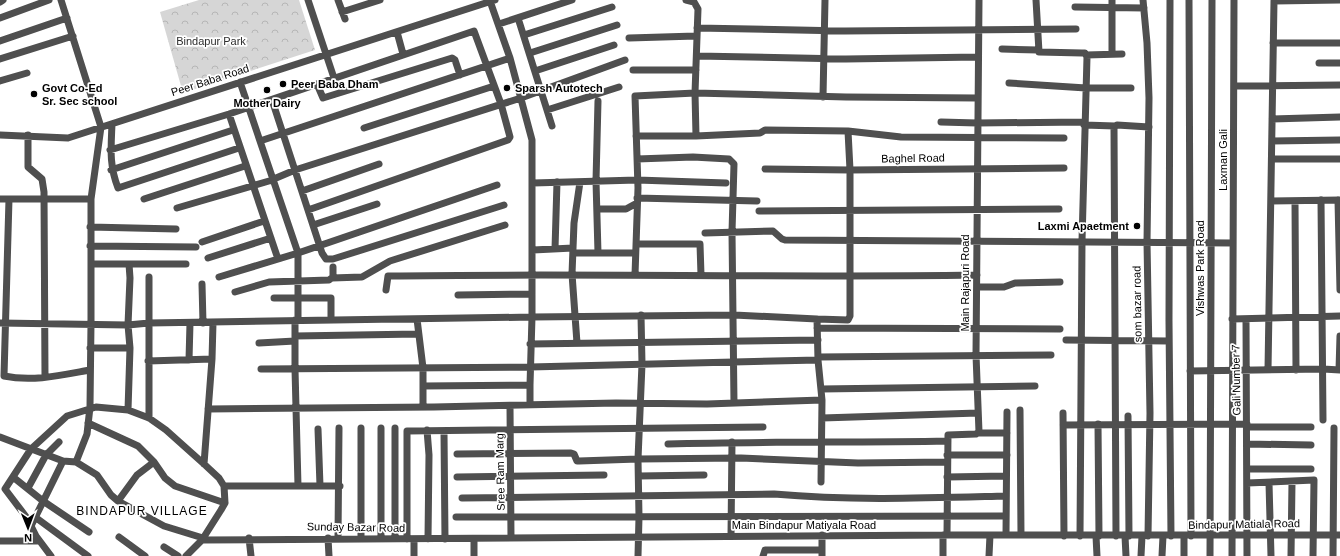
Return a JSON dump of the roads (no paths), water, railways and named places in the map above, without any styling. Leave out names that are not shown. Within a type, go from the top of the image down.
[{"type":"street","points":[[0,18],[48,0]]},
{"type":"street","points":[[61,0],[101,127],[91,199],[90,407],[86,441],[76,462]]},
{"type":"street","points":[[308,0],[334,78]]},
{"type":"street","points":[[338,0],[343,16],[380,0]]},
{"type":"street","points":[[499,24],[572,0]]},
{"type":"street","points":[[686,0],[694,2],[698,6],[695,93],[696,136]]},
{"type":"street","points":[[823,97],[824,0]]},
{"type":"street","name":"Main Rajapuri Road","points":[[978,434],[976,355],[976,210],[979,0]]},
{"type":"street","points":[[1036,0],[1038,50]]},
{"type":"street","name":"som bazar road","points":[[1141,556],[1145,536],[1150,424],[1147,242],[1149,127],[1147,43],[1143,0]]},
{"type":"street","points":[[1170,0],[1171,536]]},
{"type":"street","points":[[1184,556],[1190,424],[1189,0]]},
{"type":"street","name":"Vishwas Park Road","points":[[1210,556],[1212,0]]},
{"type":"street","name":"Laxman Gali","points":[[1232,556],[1231,424],[1234,242],[1234,0]]},
{"type":"street","points":[[1268,370],[1274,0],[1340,0]]},
{"type":"street","points":[[493,1],[533,144],[533,274],[530,344],[530,405]]},
{"type":"street","name":"Peer Baba Road","points":[[0,135],[28,135],[64,139],[493,1]]},
{"type":"street","points":[[1075,7],[1112,4],[1144,8]]},
{"type":"street","points":[[1112,4],[1112,54]]},
{"type":"street","points":[[524,35],[612,7]]},
{"type":"street","points":[[0,41],[67,18]]},
{"type":"street","points":[[518,18],[552,126]]},
{"type":"street","points":[[530,53],[617,26]]},
{"type":"street","points":[[629,38],[697,32],[823,30],[978,31],[1076,29]]},
{"type":"street","points":[[110,150],[272,100],[472,30],[475,33],[501,104],[510,137],[506,142],[308,210]]},
{"type":"street","points":[[397,32],[403,54]]},
{"type":"street","points":[[0,59],[73,36]]},
{"type":"street","points":[[1273,43],[1340,42]]},
{"type":"street","points":[[535,71],[614,45]]},
{"type":"street","points":[[1002,49],[1086,54],[1122,54]]},
{"type":"street","points":[[1080,536],[1082,241],[1086,54]]},
{"type":"street","points":[[696,56],[823,58],[978,57]]},
{"type":"street","points":[[317,84],[323,98],[452,58],[460,75]]},
{"type":"street","points":[[260,141],[510,58]]},
{"type":"street","points":[[177,208],[273,180],[295,170],[521,98],[625,60]]},
{"type":"street","points":[[1319,63],[1340,63]]},
{"type":"street","points":[[633,70],[696,70]]},
{"type":"street","points":[[0,81],[26,72]]},
{"type":"street","points":[[240,82],[298,253],[298,298],[295,339],[298,486]]},
{"type":"street","points":[[1010,83],[1086,88],[1131,88]]},
{"type":"street","points":[[1234,86],[1340,85]]},
{"type":"street","points":[[364,128],[494,86]]},
{"type":"street","points":[[547,110],[619,86]]},
{"type":"street","points":[[634,275],[637,200],[635,96],[695,93],[823,97],[977,98]]},
{"type":"street","points":[[272,100],[324,257],[329,260],[504,205]]},
{"type":"street","points":[[598,102],[596,181],[598,253]]},
{"type":"street","points":[[229,114],[245,166],[278,259]]},
{"type":"street","points":[[1272,119],[1340,118]]},
{"type":"street","points":[[941,122],[1084,124],[1149,127]]},
{"type":"street","points":[[112,124],[110,150],[111,170],[118,188],[239,148]]},
{"type":"street","points":[[1115,126],[1116,536]]},
{"type":"street","points":[[111,170],[233,130]]},
{"type":"street","points":[[636,136],[696,136],[760,133],[764,130],[848,130],[901,137],[1064,138]]},
{"type":"street","points":[[3,323],[91,323],[128,325],[149,323],[213,323],[297,320],[641,315],[734,315],[849,320],[850,170],[848,130]]},
{"type":"street","points":[[28,135],[27,165],[30,170],[42,179],[44,199],[45,376]]},
{"type":"street","points":[[1272,141],[1340,140]]},
{"type":"street","points":[[636,159],[693,157],[729,159],[734,164],[732,232],[734,403]]},
{"type":"street","points":[[1272,159],[1340,159]]},
{"type":"street","points":[[302,191],[380,164]]},
{"type":"street","points":[[144,199],[245,166]]},
{"type":"street","name":"Baghel Road","points":[[765,169],[850,170],[1064,168]]},
{"type":"street","points":[[533,183],[637,180],[726,183]]},
{"type":"street","points":[[555,249],[557,182]]},
{"type":"street","points":[[577,343],[572,274],[574,223],[580,182]]},
{"type":"street","points":[[219,277],[298,253],[497,186]]},
{"type":"street","points":[[0,199],[91,199]]},
{"type":"street","points":[[9,199],[4,281],[4,376],[21,380],[45,376],[63,376],[90,370]]},
{"type":"street","points":[[597,209],[626,209],[637,200],[757,200]]},
{"type":"street","points":[[1295,200],[1297,317],[1296,370]]},
{"type":"street","points":[[1321,200],[1323,420]]},
{"type":"street","points":[[1271,201],[1339,200],[1340,290]]},
{"type":"street","points":[[313,225],[377,204]]},
{"type":"street","points":[[759,212],[1060,209]]},
{"type":"street","points":[[90,246],[199,244],[264,221]]},
{"type":"street","points":[[235,292],[267,282],[329,280],[332,278],[362,277],[390,261],[505,225]]},
{"type":"street","points":[[90,227],[176,229]]},
{"type":"street","points":[[704,233],[773,232],[783,240],[850,239],[1170,243],[1234,242]]},
{"type":"street","points":[[208,258],[271,238]]},
{"type":"street","points":[[636,244],[700,244],[701,275]]},
{"type":"street","points":[[533,250],[555,249],[598,253],[635,253]]},
{"type":"street","points":[[91,264],[186,264]]},
{"type":"street","points":[[128,410],[130,348],[128,325],[130,278],[129,264]]},
{"type":"street","points":[[332,278],[333,267]]},
{"type":"street","points":[[386,290],[388,276],[572,274],[850,277],[977,275]]},
{"type":"street","points":[[149,277],[149,418]]},
{"type":"street","points":[[977,287],[1008,287],[1015,283],[1060,282]]},
{"type":"street","points":[[202,284],[203,323]]},
{"type":"street","points":[[458,295],[532,294]]},
{"type":"street","points":[[274,298],[331,298],[331,320]]},
{"type":"street","points":[[638,556],[637,537],[640,517],[638,459],[642,364],[641,315]]},
{"type":"street","points":[[1232,319],[1340,316]]},
{"type":"street","points":[[417,319],[423,368],[423,407]]},
{"type":"street","points":[[817,319],[818,358],[822,400],[821,482]]},
{"type":"street","name":"Gali Number 7","points":[[1246,319],[1247,556]]},
{"type":"street","points":[[189,360],[190,323]]},
{"type":"street","points":[[204,464],[212,359],[213,323]]},
{"type":"street","points":[[818,328],[1060,328]]},
{"type":"street","points":[[259,344],[295,339],[418,334]]},
{"type":"street","points":[[1190,371],[1340,370],[1340,336]]},
{"type":"street","points":[[530,344],[818,340]]},
{"type":"street","points":[[1066,340],[1170,341]]},
{"type":"street","points":[[90,348],[130,348]]},
{"type":"street","points":[[261,369],[530,367],[734,363],[818,358],[1051,355]]},
{"type":"street","points":[[148,361],[212,359]]},
{"type":"street","points":[[423,386],[530,385]]},
{"type":"street","points":[[821,389],[1035,386]]},
{"type":"street","points":[[208,409],[734,403],[822,400]]},
{"type":"street","name":"Sree Ram Marg","points":[[510,406],[511,538]]},
{"type":"street","points":[[51,556],[39,541],[27,518],[3,489],[13,477],[31,449],[63,418],[90,407],[128,410],[149,418],[166,430],[219,478],[224,486],[225,502],[202,539],[186,556]]},
{"type":"street","points":[[1020,410],[1021,535]]},
{"type":"street","points":[[1006,535],[1007,412]]},
{"type":"street","points":[[822,418],[978,413]]},
{"type":"street","points":[[1063,413],[1064,536]]},
{"type":"street","points":[[1126,556],[1128,416]]},
{"type":"street","points":[[88,423],[135,443],[154,462],[165,478],[175,486],[225,502]]},
{"type":"street","points":[[1097,556],[1098,424]]},
{"type":"street","points":[[1063,425],[1231,424],[1311,427]]},
{"type":"street","points":[[318,428],[320,486]]},
{"type":"street","points":[[338,538],[340,486],[339,428]]},
{"type":"street","points":[[361,428],[361,538]]},
{"type":"street","points":[[381,428],[382,539]]},
{"type":"street","points":[[395,428],[395,539]]},
{"type":"street","points":[[414,556],[410,539],[407,431],[427,430],[444,432],[763,428]]},
{"type":"street","points":[[1333,556],[1337,535],[1334,428]]},
{"type":"street","points":[[427,430],[429,455],[428,539]]},
{"type":"street","points":[[444,432],[445,539]]},
{"type":"street","points":[[943,556],[947,516],[947,459],[949,434],[1007,433]]},
{"type":"street","points":[[0,437],[63,462],[76,462],[97,475],[111,495],[118,502],[137,475],[154,462]]},
{"type":"street","points":[[668,444],[732,442],[948,441]]},
{"type":"street","points":[[28,488],[46,455],[59,442]]},
{"type":"street","points":[[731,536],[732,442]]},
{"type":"street","points":[[1247,444],[1311,445]]},
{"type":"street","points":[[457,454],[571,453],[574,454],[577,461],[732,458],[822,462],[947,459],[1006,455]]},
{"type":"street","points":[[31,526],[63,462]]},
{"type":"street","points":[[1247,469],[1311,469]]},
{"type":"street","points":[[457,476],[604,475]]},
{"type":"street","points":[[639,476],[704,475]]},
{"type":"street","points":[[947,477],[1006,476]]},
{"type":"street","points":[[13,477],[43,501],[90,532]]},
{"type":"street","points":[[1247,483],[1314,480],[1312,535],[1313,556]]},
{"type":"street","points":[[1292,482],[1292,556]]},
{"type":"street","points":[[1269,483],[1271,556]]},
{"type":"street","points":[[224,486],[340,486]]},
{"type":"street","points":[[462,498],[732,494],[774,494],[842,499],[1006,496]]},
{"type":"street","name":"Sunday Bazar Road","points":[[118,502],[164,526],[202,539],[511,538]]},
{"type":"street","points":[[456,517],[779,515],[1006,516]]},
{"type":"street","points":[[35,517],[88,556]]},
{"type":"street","name":"Bindapur Matiala Road","points":[[1145,536],[1186,537],[1291,534],[1337,535]]},
{"type":"street","points":[[762,556],[765,550],[822,553],[822,535]]},
{"type":"street","name":"Main Bindapur Matiyala Road","points":[[511,538],[822,535],[1098,536]]},
{"type":"street","points":[[989,556],[990,535]]},
{"type":"street","points":[[1098,536],[1145,536]]},
{"type":"street","points":[[1162,556],[1163,536]]},
{"type":"street","points":[[119,537],[145,556]]},
{"type":"street","points":[[249,538],[251,556]]},
{"type":"street","points":[[328,538],[329,556]]},
{"type":"street","points":[[474,539],[474,556]]},
{"type":"street","points":[[0,541],[39,541]]},
{"type":"street","points":[[164,547],[178,556]]},
{"type":"place","name":"Peer Baba Dham","points":[[283,84]]},
{"type":"place","name":"Sparsh Autotech","points":[[507,88]]},
{"type":"place","name":"Mother Dairy","points":[[267,90]]},
{"type":"place","name":"Govt Co-Ed Sr. Sec school","points":[[34,94]]},
{"type":"place","name":"Laxmi Apaetment","points":[[1137,226]]},
{"type":"district","name":"BINDAPUR VILLAGE","points":[[142,511]]},
{"type":"park label","name":"Bindapur Park","points":[[211,41]]}]
